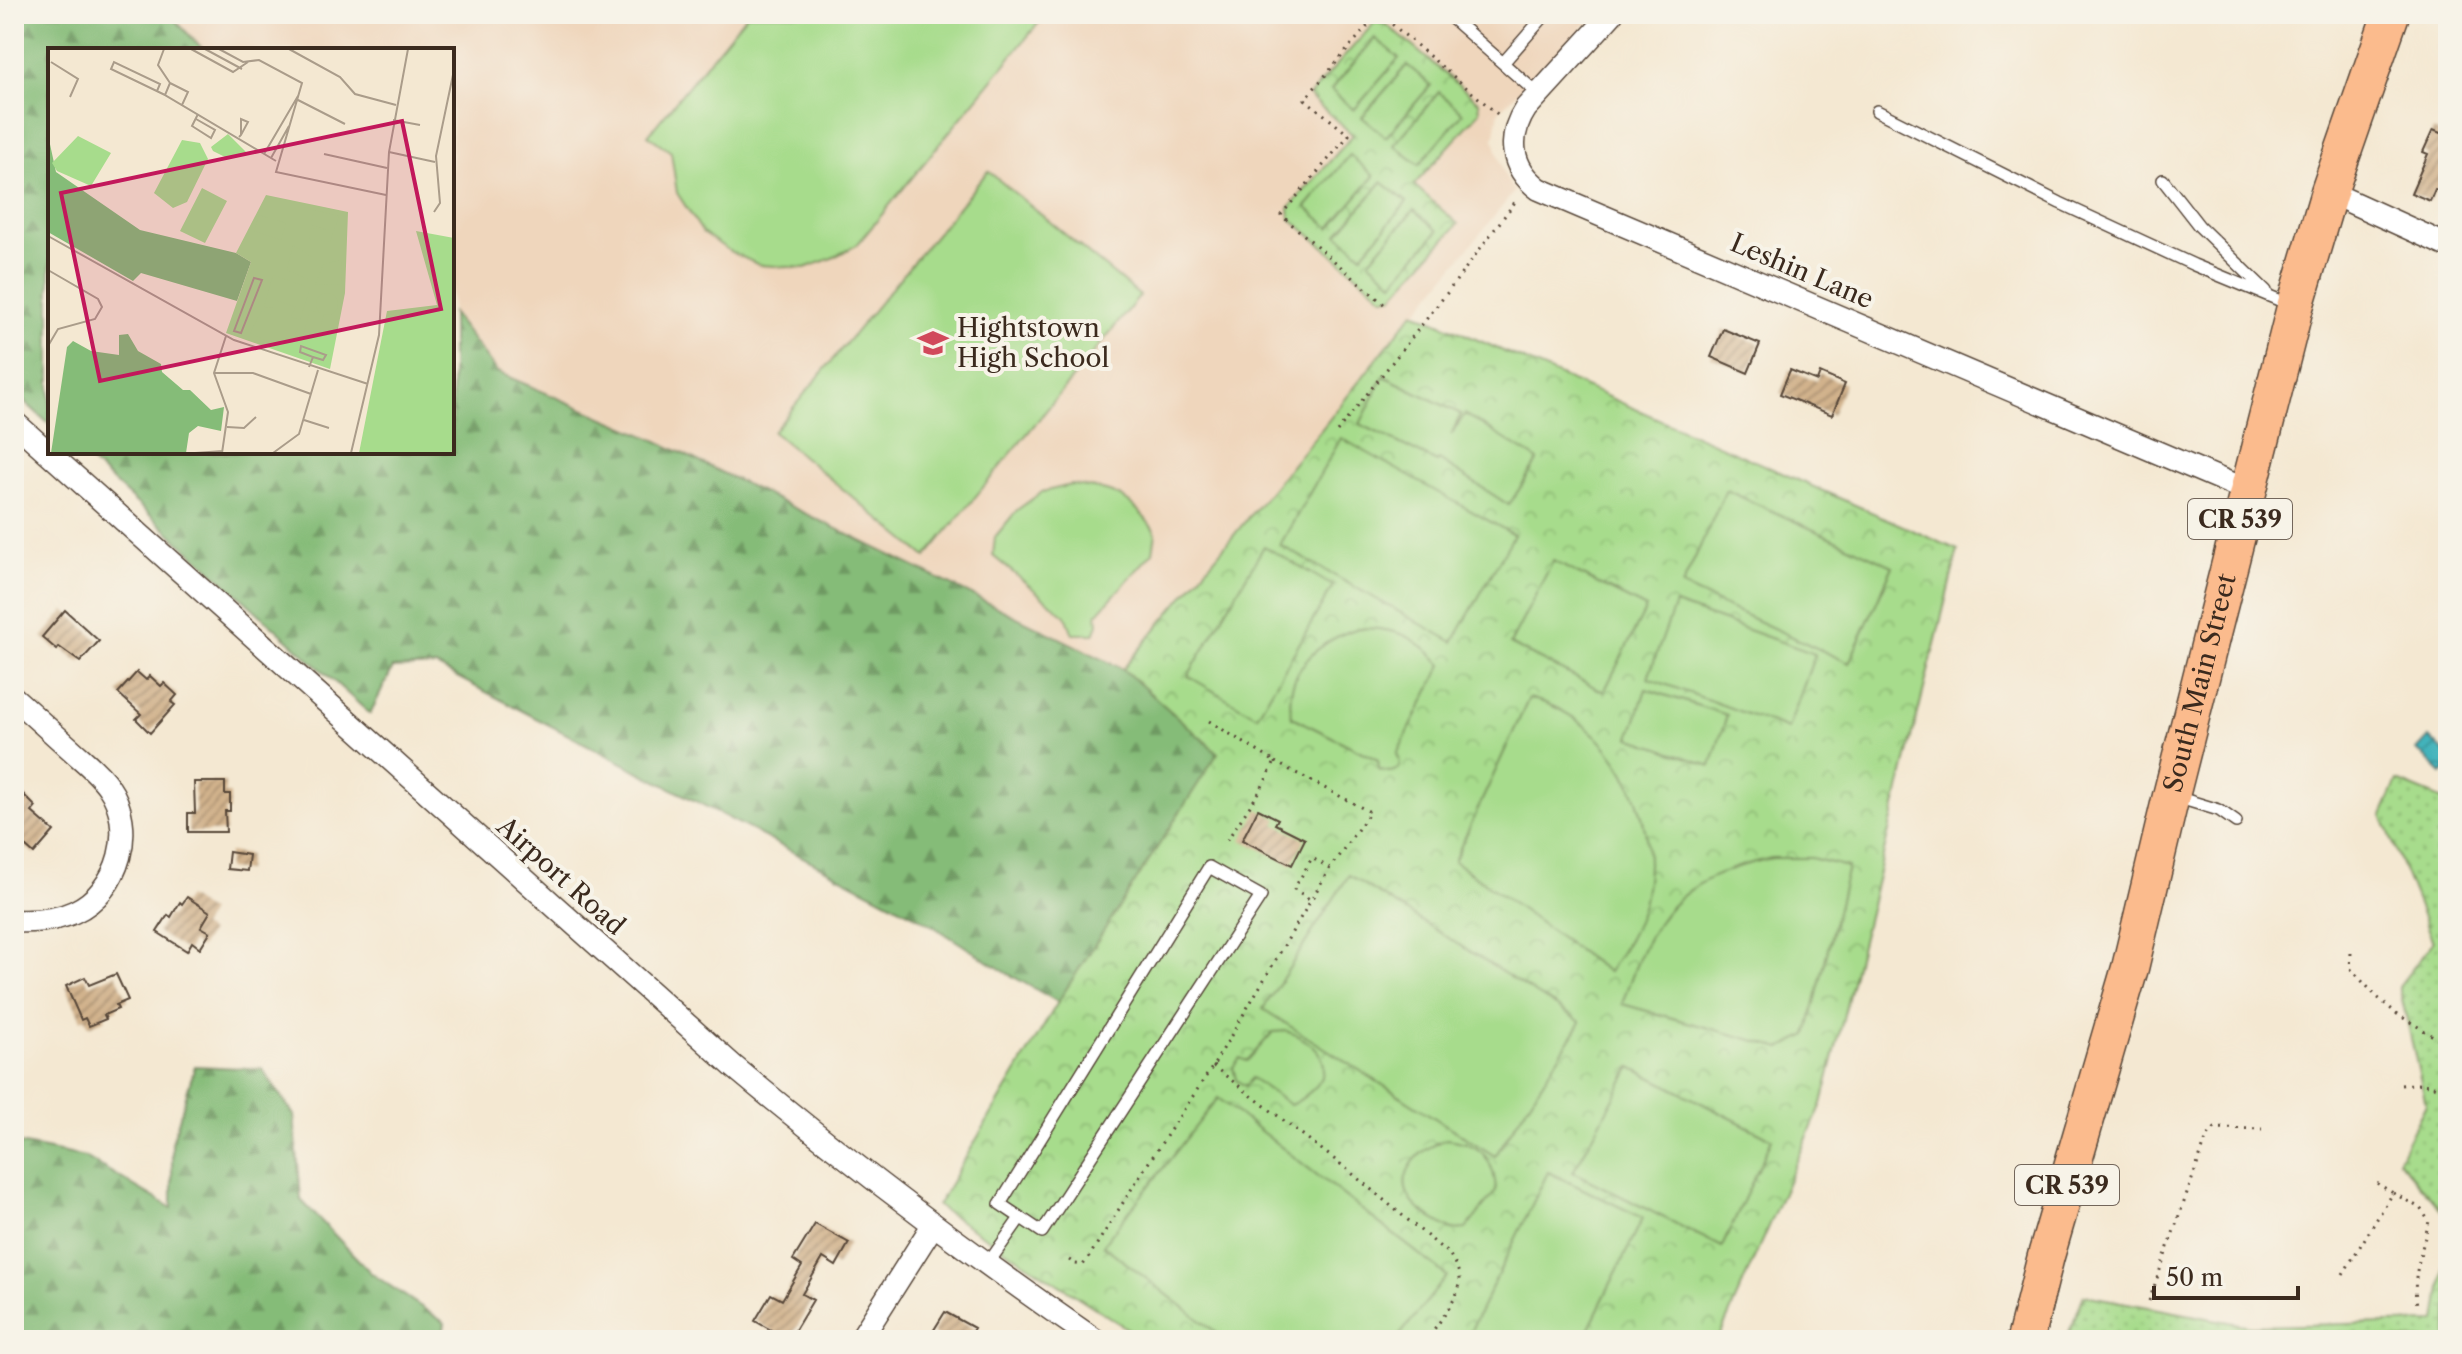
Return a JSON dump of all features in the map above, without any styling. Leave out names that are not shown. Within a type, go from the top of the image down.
[{"type":"main road","name":"South Main Street","points":[[2025,1340],[2046,1256],[2113,1031],[2248,491],[2284,302],[2329,192],[2391,14]]},
{"type":"street","name":"Leshin Lane","points":[[1612,14],[1517,121],[1513,136],[1514,153],[1528,181],[1539,189],[2248,491]]},
{"type":"street","points":[[2329,192],[2448,246]]},
{"type":"street","name":"Airport Road","points":[[14,422],[48,452]]},
{"type":"street","name":"Airport Road","points":[[50,454],[733,1066],[808,1129],[986,1266],[1095,1340]]},
{"type":"street","points":[[14,698],[104,781],[117,802],[122,837],[120,856],[113,874],[90,902],[74,913],[56,919],[14,921]]},
{"type":"street","points":[[860,1340],[933,1225]]},
{"type":"lane","points":[[1447,14],[1538,94]]},
{"type":"lane","points":[[1460,25],[1470,14]]},
{"type":"lane","points":[[1503,63],[1546,14]]},
{"type":"lane","points":[[1877,111],[2060,203],[2194,265],[2284,302]]},
{"type":"lane","points":[[2163,180],[2199,226],[2284,302]]},
{"type":"lane","points":[[2171,796],[2219,810],[2236,822]]},
{"type":"lane","points":[[1209,867],[1261,896],[1042,1232],[1020,1218],[1000,1204],[1209,867]]},
{"type":"lane","points":[[986,1266],[1020,1218]]},
{"type":"path","points":[[1385,305],[1281,215],[1349,135],[1305,99],[1382,15],[1501,117]]},
{"type":"path","points":[[1337,432],[1447,293],[1520,194]]},
{"type":"path","points":[[1069,1260],[1083,1265],[1087,1260],[1213,1066],[1330,868],[1370,812],[1275,762],[1209,721]]},
{"type":"path","points":[[1227,840],[1260,791],[1275,762]]},
{"type":"path","points":[[1311,900],[1294,889],[1312,858],[1330,868]]},
{"type":"path","points":[[2351,953],[2350,968],[2376,996],[2448,1045]]},
{"type":"path","points":[[1213,1066],[1343,1166],[1450,1255],[1461,1281],[1453,1301],[1426,1340]]},
{"type":"path","points":[[2401,1085],[2421,1083],[2448,1091]]},
{"type":"path","points":[[2149,1301],[2207,1137],[2215,1128],[2262,1129]]},
{"type":"path","points":[[2375,1182],[2420,1208],[2429,1221],[2417,1276],[2417,1304]]},
{"type":"path","points":[[2343,1274],[2393,1193]]},
{"type":"shaded area","name":"Hightstown High School","points":[[169,14],[1596,14],[1499,111],[1494,140],[1504,174],[1514,192],[1123,669],[653,439],[497,372],[454,316],[454,48],[202,48]]},
{"type":"green space","points":[[14,14],[169,14],[202,48],[48,48],[48,423],[14,392]]},
{"type":"green space","points":[[747,14],[1046,14],[857,245],[805,268],[759,265],[731,252],[703,233],[677,193],[671,152],[648,135]]},
{"type":"green space","points":[[1375,22],[1387,25],[1479,102],[1480,112],[1414,185],[1458,224],[1392,297],[1383,297],[1290,218],[1289,208],[1353,135],[1309,96]]},
{"type":"green space","points":[[1375,38],[1399,58],[1354,110],[1331,90]]},
{"type":"green space","points":[[1407,65],[1431,85],[1386,137],[1362,117]]},
{"type":"green space","points":[[1439,92],[1463,113],[1419,165],[1394,145]]},
{"type":"green space","points":[[1350,155],[1374,176],[1330,228],[1306,207]]},
{"type":"green space","points":[[988,171],[1140,296],[926,557],[773,432]]},
{"type":"green space","points":[[1382,182],[1407,202],[1362,255],[1338,234]]},
{"type":"green space","points":[[1414,210],[1438,231],[1393,282],[1369,261]]},
{"type":"green space","points":[[1414,312],[1958,550],[1822,1104],[1718,1340],[1145,1340],[937,1206],[1058,1002],[1218,753],[1123,669]]},
{"type":"green space","points":[[454,316],[497,372],[653,439],[1123,669],[1218,753],[1058,1002],[922,919],[436,666],[393,668],[370,714],[82,454],[454,454]]},
{"type":"green space","points":[[1384,376],[1461,414],[1451,435],[1465,414],[1538,460],[1509,505],[1439,460],[1437,462],[1360,424]]},
{"type":"green space","points":[[1341,438],[1514,535],[1453,642],[1280,545]]},
{"type":"green space","points":[[1071,485],[1099,489],[1120,497],[1138,510],[1156,533],[1153,552],[1097,614],[1098,624],[1094,634],[1073,634],[1066,616],[993,556],[995,537],[1017,510],[1042,492]]},
{"type":"green space","points":[[1726,490],[1893,566],[1849,663],[1682,586]]},
{"type":"green space","points":[[1264,546],[1333,586],[1257,716],[1188,676]]},
{"type":"green space","points":[[1553,561],[1646,608],[1604,692],[1510,644]]},
{"type":"green space","points":[[1675,604],[1815,654],[1788,729],[1648,678]]},
{"type":"green space","points":[[1359,628],[1385,630],[1405,636],[1424,647],[1442,665],[1397,754],[1399,767],[1393,771],[1379,769],[1378,760],[1292,717],[1290,701],[1293,686],[1307,660],[1330,641]]},
{"type":"green space","points":[[1646,689],[1727,715],[1711,766],[1630,738]]},
{"type":"green space","points":[[1529,698],[1559,709],[1585,726],[1607,748],[1624,773],[1637,802],[1645,832],[1648,864],[1645,895],[1635,926],[1608,972],[1454,861]]},
{"type":"green space","points":[[2397,781],[2448,802],[2448,1217],[2398,1160],[2426,1104],[2399,986],[2433,942],[2382,815]]},
{"type":"green space","points":[[1772,858],[1811,858],[1848,867],[1807,1035],[1781,1048],[1622,1004],[1644,947],[1672,906],[1690,890],[1713,877],[1739,866]]},
{"type":"green space","points":[[1349,875],[1581,1022],[1495,1156],[1263,1009]]},
{"type":"green space","points":[[1286,1031],[1314,1047],[1320,1055],[1324,1072],[1311,1091],[1290,1105],[1252,1078],[1245,1086],[1236,1080],[1233,1067],[1240,1058],[1247,1061],[1273,1032]]},
{"type":"green space","points":[[195,1066],[262,1069],[294,1115],[301,1200],[371,1273],[445,1323],[442,1340],[14,1340],[14,1143],[85,1157],[172,1208],[172,1143]]},
{"type":"green space","points":[[1631,1067],[1772,1139],[1722,1247],[1573,1172]]},
{"type":"green space","points":[[1218,1098],[1447,1276],[1396,1340],[1226,1340],[1103,1245]]},
{"type":"green space","points":[[1447,1139],[1476,1148],[1488,1161],[1495,1179],[1496,1191],[1466,1229],[1452,1230],[1430,1217],[1415,1205],[1406,1190],[1408,1171],[1413,1162],[1420,1154]]},
{"type":"green space","points":[[1548,1172],[1643,1218],[1583,1340],[1466,1340]]},
{"type":"green space","points":[[2448,1240],[2448,1340],[2066,1340],[2084,1295],[2250,1326],[2436,1322]]},
{"type":"water","points":[[2429,737],[2448,756],[2447,772],[2442,774],[2417,750]]},
{"type":"building","points":[[2433,130],[2448,136],[2448,181],[2443,192],[2435,189],[2430,201],[2411,193],[2428,154],[2423,152]]},
{"type":"building","points":[[1723,329],[1760,344],[1748,373],[1711,357]]},
{"type":"building","points":[[1790,370],[1817,381],[1820,373],[1845,384],[1832,415],[1780,394]]},
{"type":"building","points":[[65,610],[99,641],[80,662],[59,647],[57,650],[42,637]]},
{"type":"building","points":[[137,672],[146,680],[150,676],[161,686],[164,683],[177,695],[171,702],[175,705],[150,733],[136,719],[141,714],[118,693]]},
{"type":"building","points":[[194,782],[225,782],[225,794],[230,794],[230,811],[225,811],[226,832],[188,832],[188,813],[195,813]]},
{"type":"building","points":[[22,793],[36,807],[32,812],[54,831],[34,854],[25,846],[14,859],[14,802]]},
{"type":"building","points":[[1258,809],[1278,819],[1275,824],[1305,839],[1292,865],[1242,840]]},
{"type":"building","points":[[229,852],[249,855],[247,871],[227,869]]},
{"type":"building","points":[[187,897],[210,912],[201,927],[210,932],[200,948],[192,942],[187,951],[157,932],[168,915],[171,917]]},
{"type":"building","points":[[116,974],[128,1000],[104,1015],[106,1019],[89,1026],[85,1018],[81,1020],[66,986],[85,977],[89,985]]},
{"type":"building","points":[[815,1224],[849,1243],[836,1266],[823,1258],[802,1294],[813,1300],[789,1340],[755,1321],[771,1294],[782,1300],[802,1266],[793,1260]]},
{"type":"building","points":[[945,1312],[974,1328],[967,1340],[944,1340],[932,1333]]},
{"type":"place","name":"Hightstown High School","points":[[933,343]]}]
